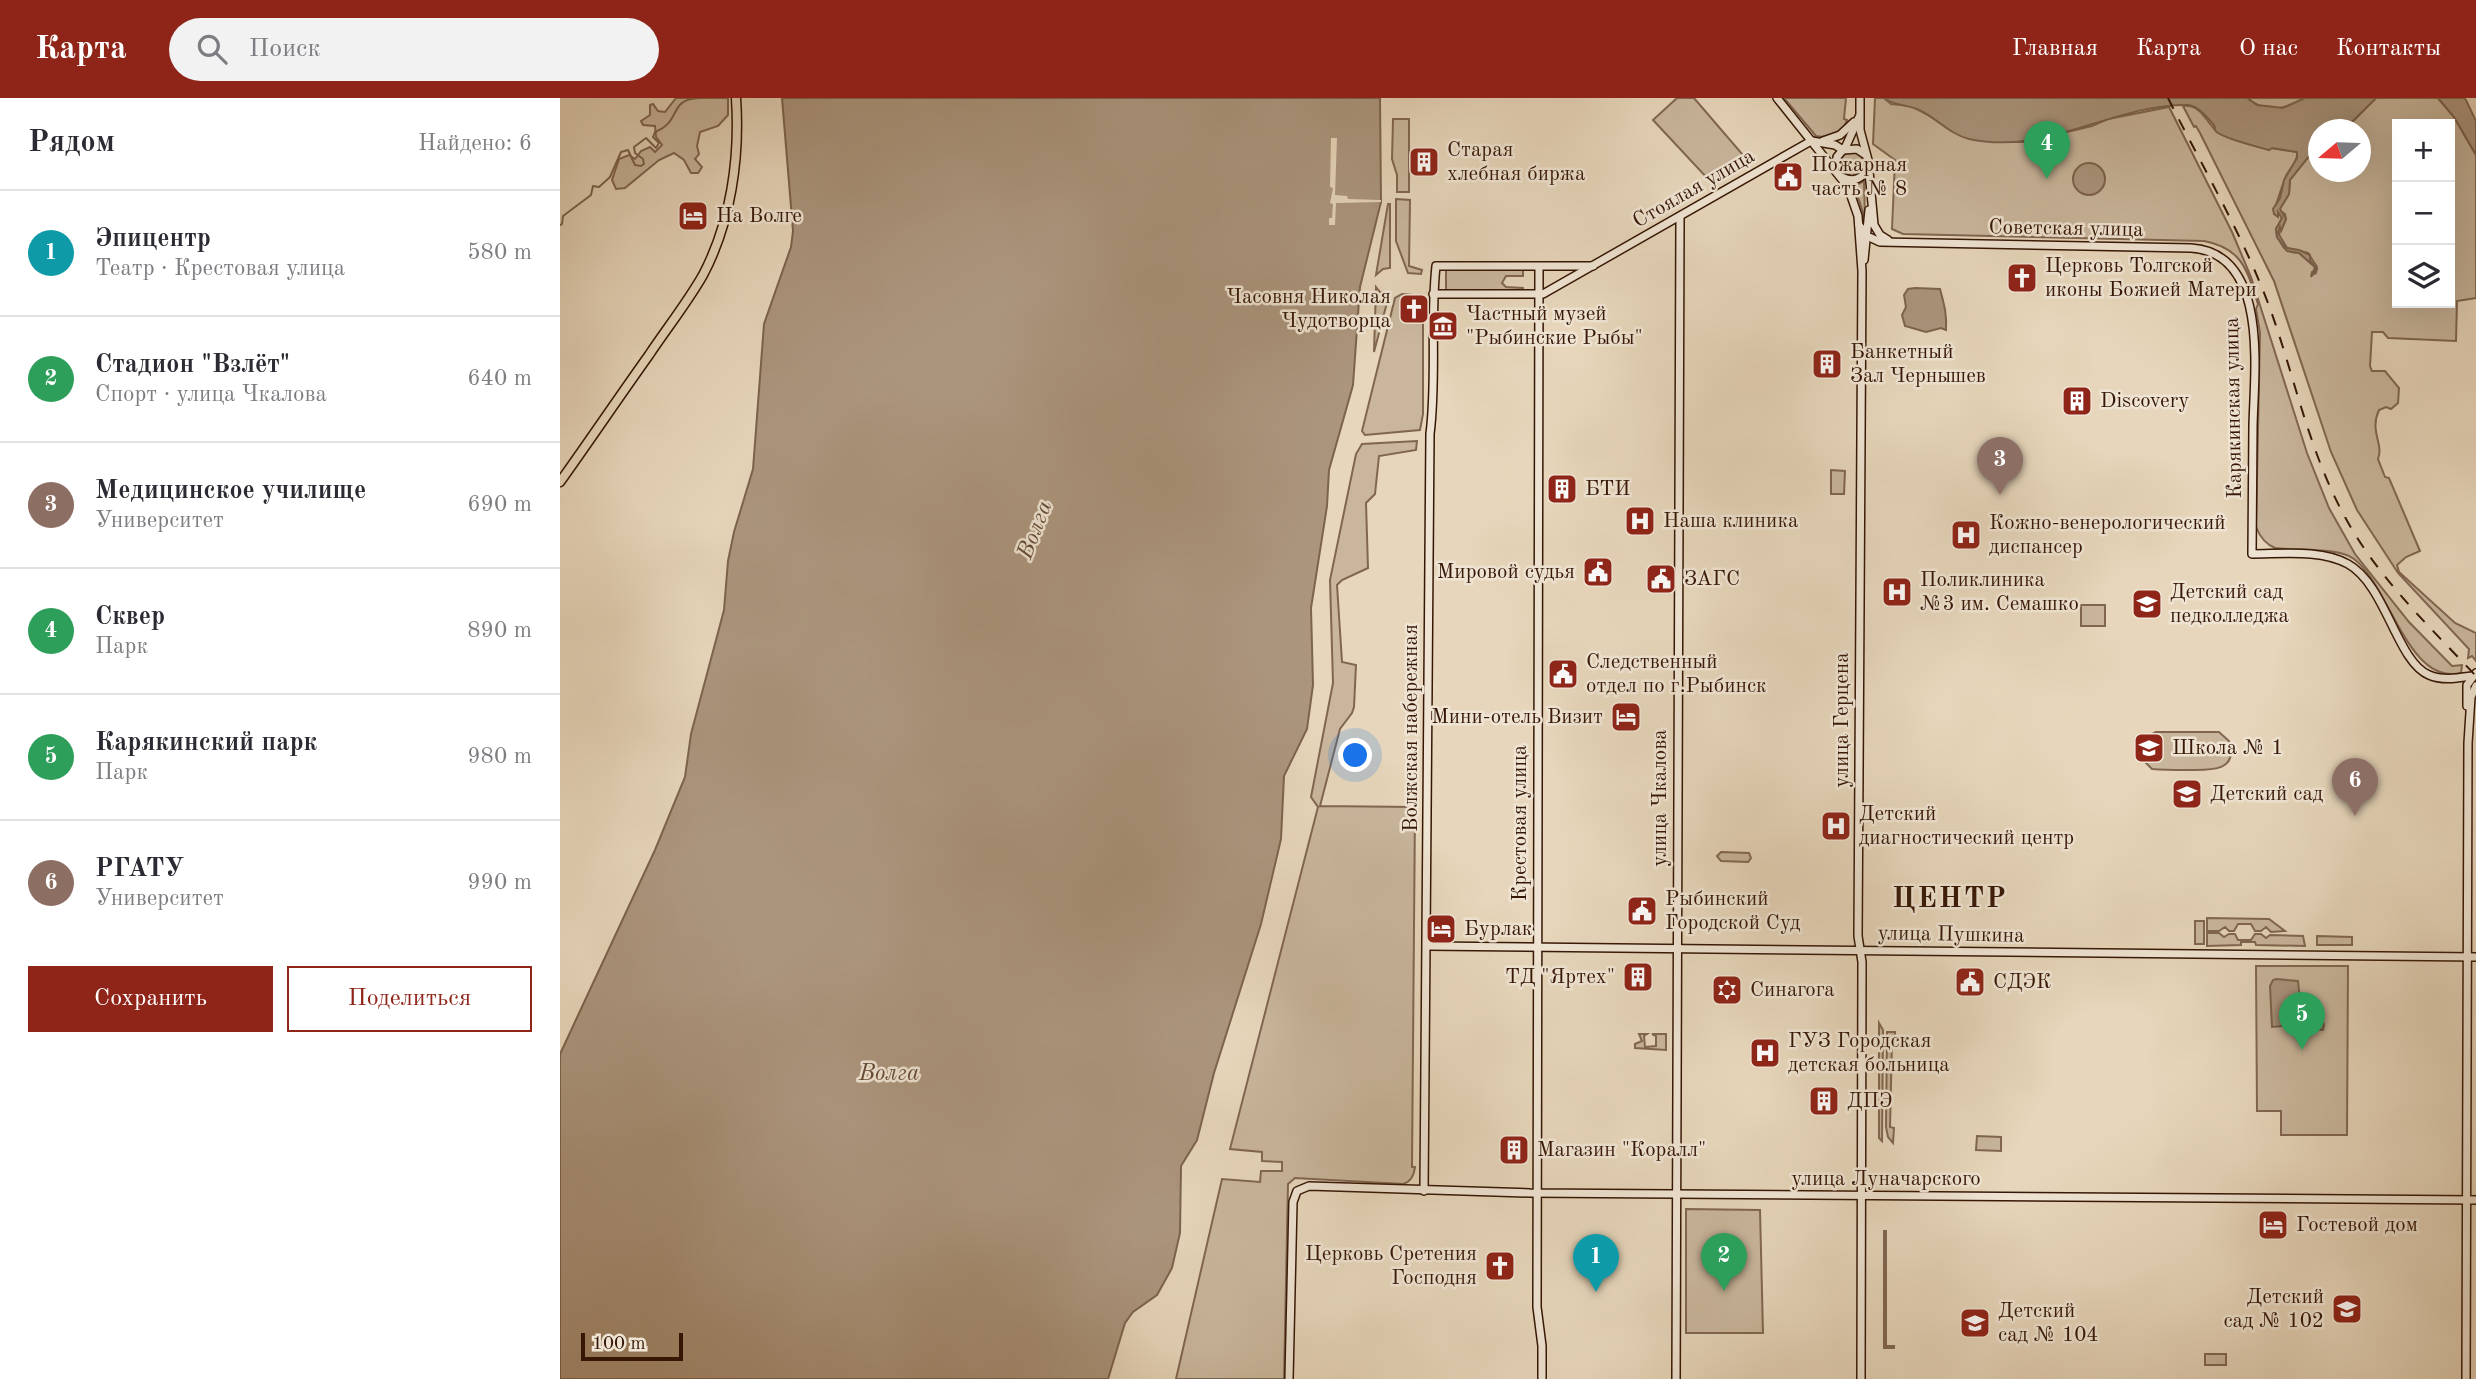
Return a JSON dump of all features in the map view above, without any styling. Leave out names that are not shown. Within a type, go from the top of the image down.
[{"type":"main road","points":[[560,482],[685,304],[708,264],[722,226],[734,172],[736,98]]},
{"type":"street","name":"улица Герцена","points":[[1777,98],[1839,174],[1852,196],[1859,225],[1862,271],[1858,936],[1861,951],[1861,1379]]},
{"type":"street","name":"улица Герцена","points":[[1860,98],[1859,116],[1867,159],[1867,236],[1862,271]]},
{"type":"street","name":"Стоялая улица","points":[[1539,296],[1814,142],[1840,135],[1859,116]]},
{"type":"street","points":[[1859,116],[1836,161],[1839,174],[1851,180],[1859,179],[1865,174],[1867,159]]},
{"type":"street","points":[[1814,142],[1835,145],[1843,150],[1857,149],[1867,159],[1874,225],[1881,236],[1895,241]]},
{"type":"street","name":"улица Чкалова","points":[[1675,1379],[1680,217]]},
{"type":"street","points":[[1859,225],[1867,236]]},
{"type":"street","name":"Советская улица","points":[[1867,236],[1877,242],[2202,249],[2215,254],[2230,267]]},
{"type":"street","name":"Советская улица","points":[[1865,253],[1874,247],[1895,241]]},
{"type":"street","name":"Стоялая улица","points":[[1436,266],[1593,266]]},
{"type":"street","name":"Волжская набережная","points":[[1424,1191],[1431,425],[1433,294],[1436,266]]},
{"type":"street","name":"Крестовая улица","points":[[1539,267],[1536,1194],[1537,1307],[1542,1346],[1542,1379]]},
{"type":"street","name":"Карякинская улица","points":[[2230,267],[2248,299],[2255,333],[2252,554],[2316,556],[2350,565],[2362,575],[2374,592],[2417,669],[2446,679],[2474,675]]},
{"type":"street","points":[[1433,294],[1539,296]]},
{"type":"street","points":[[2466,1379],[2466,1200],[2472,957],[2466,685],[2474,675]]},
{"type":"street","points":[[2468,732],[2471,697],[2476,686]]},
{"type":"street","name":"улица Пушкина","points":[[1427,946],[2472,957]]},
{"type":"street","name":"улица Луначарского","points":[[1289,1379],[1293,1202],[1297,1191],[1303,1187],[1536,1194],[2476,1200]]},
{"type":"shaded area","points":[[676,98],[728,98],[728,115],[718,126],[700,132],[697,146],[699,154],[695,159],[702,167],[698,173],[691,173],[684,160],[674,153],[659,160],[625,188],[616,189],[612,180],[619,159],[629,155],[635,159],[641,151],[650,147],[655,152],[662,145],[656,137],[655,126],[643,125],[641,121],[650,115],[650,105],[653,104],[658,111],[665,112]]},
{"type":"shaded area","points":[[1677,98],[1694,98],[1748,164],[1716,183],[1711,177],[1708,179],[1653,120]]},
{"type":"shaded area","points":[[1784,98],[1846,98],[1844,119],[1847,120],[1843,128],[1835,134],[1816,136]]},
{"type":"shaded area","points":[[1875,98],[1884,98],[1891,104],[1911,106],[1996,142],[2024,142],[2092,126],[2108,119],[2169,107],[2232,232],[2251,277],[2307,453],[2329,508],[2355,554],[2409,622],[2452,666],[2462,665],[2461,673],[2443,673],[2427,664],[2413,650],[2367,572],[2354,559],[2328,551],[2275,548],[2259,534],[2256,527],[2260,333],[2256,309],[2258,304],[2246,271],[2235,255],[2217,244],[2204,241],[1903,234],[1892,229],[1895,160],[1873,144]]},
{"type":"shaded area","points":[[2247,98],[2305,98],[2291,105],[2269,108]]},
{"type":"shaded area","points":[[2376,98],[2438,98],[2454,117],[2476,155],[2476,298],[2457,301],[2456,341],[2388,338],[2383,332],[2372,332],[2370,366],[2372,371],[2385,371],[2399,388],[2398,403],[2391,409],[2386,407],[2379,410],[2375,424],[2378,459],[2385,477],[2389,478],[2420,551],[2406,557],[2397,565],[2399,572],[2455,623],[2476,633],[2476,661],[2472,656],[2468,658],[2469,649],[2398,573],[2357,510],[2331,452],[2274,281],[2200,133],[2183,106],[2199,110],[2216,131],[2226,137],[2269,150],[2271,148],[2297,152],[2274,214],[2278,216],[2278,212],[2282,218],[2276,229],[2277,237],[2284,248],[2299,253],[2315,267],[2312,275],[2316,273],[2317,267],[2308,253],[2287,248],[2280,239],[2278,228],[2281,227],[2281,231],[2286,219],[2285,214],[2279,210],[2289,194],[2290,180],[2308,158],[2308,182],[2371,182],[2371,119],[2355,119]]},
{"type":"shaded area","points":[[1393,119],[1409,119],[1409,192],[1397,192],[1397,175],[1392,159]]},
{"type":"shaded area","points":[[1852,152],[1861,155],[1864,164],[1861,173],[1852,176],[1843,173],[1840,164],[1843,155]]},
{"type":"shaded area","points":[[1864,181],[1865,219],[1850,184],[1857,185]]},
{"type":"shaded area","points":[[1396,199],[1410,200],[1409,266],[1422,270],[1421,274],[1408,273],[1396,241]]},
{"type":"shaded area","points":[[1388,204],[1390,268],[1383,269],[1376,275]]},
{"type":"shaded area","points":[[1446,268],[1523,270],[1523,276],[1506,276],[1502,283],[1506,287],[1523,288],[1523,292],[1446,291]]},
{"type":"shaded area","points":[[1376,287],[1380,292],[1389,295],[1374,352]]},
{"type":"shaded area","points":[[1402,294],[1423,296],[1423,414],[1420,430],[1365,435],[1362,431],[1395,298]]},
{"type":"shaded area","points":[[1417,441],[1416,450],[1379,456],[1375,494],[1366,503],[1368,568],[1337,585],[1342,662],[1356,665],[1354,707],[1340,729],[1320,806],[1415,807],[1414,1173],[1410,1180],[1403,1184],[1295,1178],[1288,1184],[1284,1379],[1176,1379],[1222,1179],[1260,1182],[1261,1171],[1282,1171],[1282,1162],[1262,1161],[1262,1152],[1230,1149],[1318,807],[1311,797],[1333,683],[1330,580],[1356,454],[1362,444]]},
{"type":"shaded area","points":[[1831,470],[1845,471],[1844,494],[1831,494]]},
{"type":"shaded area","points":[[2081,605],[2105,605],[2105,626],[2081,626]]},
{"type":"shaded area","points":[[2156,732],[2219,732],[2229,741],[2230,759],[2220,768],[2152,769],[2143,760],[2140,747],[2146,737]]},
{"type":"shaded area","points":[[1721,852],[1749,853],[1751,858],[1748,862],[1721,861],[1717,856]]},
{"type":"shaded area","points":[[2207,918],[2269,919],[2285,931],[2271,932],[2266,927],[2255,931],[2251,924],[2238,924],[2234,931],[2225,927],[2219,931],[2207,931]]},
{"type":"shaded area","points":[[2195,921],[2204,921],[2204,944],[2195,944]]},
{"type":"shaded area","points":[[2207,933],[2219,933],[2224,937],[2235,934],[2238,940],[2251,940],[2255,934],[2266,938],[2270,935],[2303,936],[2305,946],[2241,942],[2241,945],[2207,946]]},
{"type":"shaded area","points":[[2317,936],[2352,937],[2352,945],[2317,945]]},
{"type":"shaded area","points":[[2256,966],[2348,966],[2347,1135],[2281,1135],[2281,1111],[2257,1111]]},
{"type":"shaded area","points":[[1879,1023],[1883,1030],[1882,1141],[1879,1138]]},
{"type":"shaded area","points":[[1887,1032],[1895,1032],[1895,1041],[1892,1041],[1890,1127],[1894,1128],[1893,1143],[1888,1137],[1886,1127]]},
{"type":"shaded area","points":[[1639,1034],[1647,1034],[1644,1036],[1645,1047],[1656,1046],[1656,1036],[1652,1034],[1666,1034],[1666,1050],[1635,1048],[1635,1044],[1642,1041]]},
{"type":"shaded area","points":[[1977,1136],[2001,1137],[2001,1151],[1976,1150]]},
{"type":"shaded area","points":[[1686,1209],[1760,1210],[1763,1333],[1686,1333]]},
{"type":"shaded area","points":[[1884,1231],[1886,1346],[1894,1348],[1884,1348]]},
{"type":"shaded area","points":[[2205,1354],[2226,1354],[2226,1365],[2205,1365]]},
{"type":"water","name":"Волга","points":[[782,98],[1380,98],[1381,202],[1360,287],[1353,385],[1329,470],[1327,506],[1311,608],[1313,685],[1307,729],[1284,776],[1281,839],[1261,924],[1214,1073],[1197,1140],[1181,1166],[1180,1233],[1172,1268],[1157,1295],[1133,1312],[1125,1323],[1108,1379],[560,1379],[560,1054],[655,850],[685,777],[691,734],[724,610],[728,561],[753,469],[764,324],[791,247],[793,231]]},
{"type":"water","points":[[1884,98],[2247,98],[2257,105],[2283,108],[2305,98],[2376,98],[2355,119],[2308,119],[2308,158],[2290,180],[2289,194],[2280,209],[2286,219],[2278,233],[2287,248],[2310,255],[2310,260],[2317,269],[2311,277],[2315,267],[2299,253],[2287,251],[2277,237],[2276,229],[2282,218],[2278,212],[2278,217],[2274,214],[2273,209],[2280,198],[2284,180],[2297,158],[2297,152],[2272,148],[2269,150],[2223,136],[2215,130],[2205,115],[2192,106],[2160,107],[2133,112],[2026,141],[1998,142],[1963,137],[1918,109]]},
{"type":"water","points":[[2438,98],[2466,100],[2476,121],[2476,155],[2454,117]]},
{"type":"water","points":[[2089,163],[2100,168],[2105,179],[2100,190],[2089,195],[2078,190],[2073,179],[2078,168]]},
{"type":"water","points":[[1908,289],[1940,289],[1946,314],[1946,330],[1941,328],[1926,332],[1905,326],[1902,315],[1906,307],[1904,295]]},
{"type":"water","points":[[2276,979],[2298,981],[2301,1010],[2310,1016],[2315,1011],[2320,1012],[2323,1030],[2316,1029],[2314,1019],[2303,1017],[2295,1025],[2272,1027],[2270,986]]},
{"type":"pier","points":[[1331,138],[1337,138],[1335,195],[1347,196],[1348,199],[1381,200],[1336,203],[1335,225],[1329,225],[1333,204],[1330,203],[1333,188],[1330,187]]},
{"type":"waterway","points":[[560,225],[563,216],[591,195],[593,186],[599,187],[610,177],[621,152],[628,150],[635,165],[644,164],[643,159],[635,153],[634,147],[646,138],[656,148],[659,143],[653,137],[655,132],[669,122],[683,102],[700,98]]},
{"type":"railway","points":[[2168,98],[2233,225],[2268,303],[2321,465],[2345,517],[2389,581],[2476,676]]},
{"type":"place","name":"Старая хлебная биржа","points":[[1424,162]]},
{"type":"place","name":"Пожарная часть № 8","points":[[1788,177]]},
{"type":"place","name":"Сквер","points":[[2047,179]]},
{"type":"place","name":"На Волге","points":[[693,216]]},
{"type":"place","name":"Церковь Толгской иконы Божией Матери","points":[[2022,278]]},
{"type":"place","name":"Часовня Николая Чудотворца","points":[[1414,309]]},
{"type":"place","name":"Частный музей \"Рыбинские Рыбы\"","points":[[1443,326]]},
{"type":"place","name":"Банкетный Зал Чернышев","points":[[1827,364]]},
{"type":"place","name":"Discovery","points":[[2077,401]]},
{"type":"place","name":"БТИ","points":[[1562,489]]},
{"type":"place","name":"Медицинское училище","points":[[2000,495]]},
{"type":"place","name":"Наша клиника","points":[[1640,521]]},
{"type":"place","name":"Кожно-венерологический диспансер","points":[[1966,535]]},
{"type":"place","name":"Мировой судья","points":[[1598,572]]},
{"type":"place","name":"ЗАГС","points":[[1661,579]]},
{"type":"place","name":"Поликлиника №3 им. Семашко","points":[[1897,592]]},
{"type":"place","name":"Детский сад педколледжа","points":[[2147,604]]},
{"type":"place","name":"Следственный отдел по г.Рыбинск","points":[[1563,674]]},
{"type":"place","name":"Мини-отель Визит","points":[[1626,717]]},
{"type":"place","name":"Школа № 1","points":[[2149,748]]},
{"type":"place","name":"Детский сад","points":[[2187,794]]},
{"type":"place","name":"РГАТУ","points":[[2355,816]]},
{"type":"place","name":"Детский диагностический центр","points":[[1836,826]]},
{"type":"place","name":"Рыбинский Городской Суд","points":[[1642,911]]},
{"type":"place","name":"Бурлак","points":[[1441,929]]},
{"type":"place","name":"ТД \"Яртех\"","points":[[1638,977]]},
{"type":"place","name":"СДЭК","points":[[1970,982]]},
{"type":"place","name":"Синагога","points":[[1727,990]]},
{"type":"place","name":"Карякинский парк","points":[[2302,1050]]},
{"type":"place","name":"ГУЗ Городская детская больница","points":[[1765,1053]]},
{"type":"place","name":"ДПЭ","points":[[1824,1101]]},
{"type":"place","name":"Магазин \"Коралл\"","points":[[1514,1150]]},
{"type":"place","name":"Гостевой дом","points":[[2273,1225]]},
{"type":"place","name":"Церковь Сретения Господня","points":[[1500,1266]]},
{"type":"place","name":"Стадион \"Взлёт\"","points":[[1724,1291]]},
{"type":"place","name":"Эпицентр","points":[[1596,1292]]},
{"type":"place","name":"Детский сад № 102","points":[[2347,1309]]},
{"type":"place","name":"Детский сад № 104","points":[[1975,1323]]},
{"type":"district","name":"ЦЕНТР","points":[[1950,900]]}]
